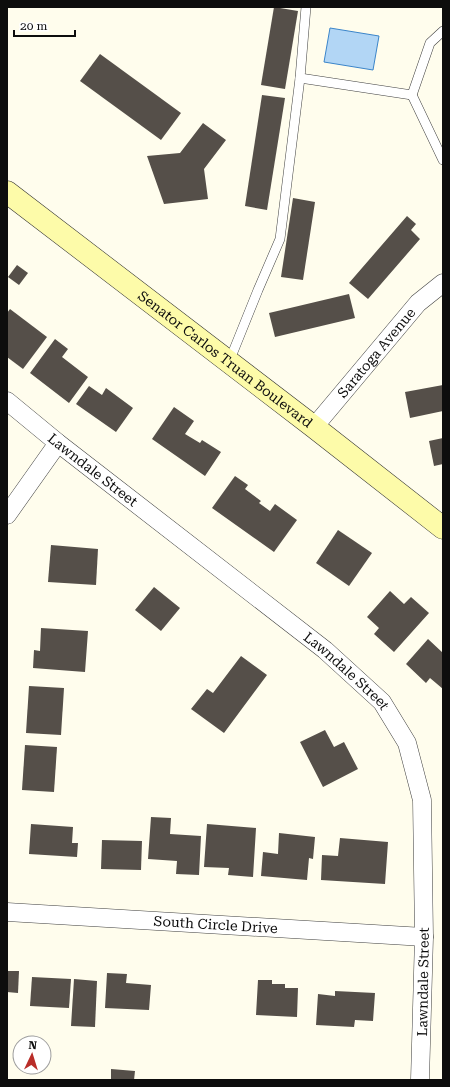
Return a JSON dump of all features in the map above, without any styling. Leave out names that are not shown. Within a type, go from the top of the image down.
[{"type":"main road","name":"Senator Carlos Truan Boulevard","points":[[7,192],[314,427],[443,528]]},
{"type":"street","name":"Saratoga Avenue","points":[[314,427],[418,303],[443,283]]},
{"type":"street","name":"Lawndale Street","points":[[7,401],[58,443],[325,650],[382,702],[407,743],[422,800],[424,937],[420,1080]]},
{"type":"street","points":[[7,514],[58,443]]},
{"type":"street","name":"South Circle Drive","points":[[7,912],[424,937]]},
{"type":"lane","points":[[229,362],[280,239],[300,78],[306,7]]},
{"type":"lane","points":[[443,31],[430,43],[412,95],[443,160]]},
{"type":"lane","points":[[300,78],[412,95]]},
{"type":"water","points":[[330,28],[379,36],[373,70],[324,62]]},
{"type":"building","points":[[274,7],[298,11],[285,89],[261,85]]},
{"type":"building","points":[[100,54],[181,113],[161,140],[80,81]]},
{"type":"building","points":[[262,95],[285,98],[267,210],[245,206]]},
{"type":"building","points":[[203,123],[226,140],[204,169],[208,199],[164,204],[147,156],[180,153]]},
{"type":"building","points":[[293,198],[315,202],[303,280],[281,277]]},
{"type":"building","points":[[407,216],[416,224],[411,230],[420,239],[368,299],[349,283]]},
{"type":"building","points":[[17,265],[28,273],[19,285],[8,277]]},
{"type":"building","points":[[349,294],[355,318],[275,337],[269,313]]},
{"type":"building","points":[[10,309],[47,337],[23,369],[7,357],[7,313]]},
{"type":"building","points":[[55,339],[68,349],[62,357],[88,377],[69,403],[30,373]]},
{"type":"building","points":[[443,385],[443,411],[410,418],[405,392]]},
{"type":"building","points":[[89,386],[102,395],[106,388],[133,408],[116,432],[76,404]]},
{"type":"building","points":[[174,407],[194,421],[185,434],[200,443],[202,440],[221,452],[205,476],[152,439]]},
{"type":"building","points":[[443,438],[443,464],[434,466],[429,441]]},
{"type":"building","points":[[235,476],[248,485],[245,489],[261,501],[259,503],[270,511],[275,504],[297,520],[274,552],[212,508]]},
{"type":"building","points":[[338,530],[372,553],[349,586],[316,563]]},
{"type":"building","points":[[51,545],[98,549],[96,585],[48,582]]},
{"type":"building","points":[[154,587],[180,608],[161,631],[135,610]]},
{"type":"building","points":[[390,591],[404,604],[411,597],[429,613],[394,652],[374,634],[379,628],[367,617]]},
{"type":"building","points":[[41,628],[88,631],[85,672],[33,668],[34,650],[40,651]]},
{"type":"building","points":[[428,639],[443,653],[443,689],[430,678],[426,683],[406,664]]},
{"type":"building","points":[[241,656],[267,675],[224,733],[191,709],[207,689],[213,693]]},
{"type":"building","points":[[29,686],[64,688],[61,735],[26,733]]},
{"type":"building","points":[[325,730],[334,747],[344,742],[358,769],[323,787],[300,742]]},
{"type":"building","points":[[25,745],[57,747],[54,792],[22,790]]},
{"type":"building","points":[[151,817],[171,818],[170,834],[201,836],[199,875],[176,874],[177,861],[148,859]]},
{"type":"building","points":[[31,824],[73,827],[72,843],[78,843],[77,857],[29,854]]},
{"type":"building","points":[[207,824],[256,828],[253,877],[228,875],[229,868],[204,867]]},
{"type":"building","points":[[279,833],[315,837],[313,859],[309,858],[307,880],[261,876],[263,852],[278,854]]},
{"type":"building","points":[[340,838],[388,842],[385,884],[321,880],[322,855],[338,856]]},
{"type":"building","points":[[102,840],[142,841],[141,870],[101,869]]},
{"type":"building","points":[[7,971],[19,971],[18,993],[7,992]]},
{"type":"building","points":[[107,973],[127,974],[126,983],[151,985],[149,1010],[105,1008]]},
{"type":"building","points":[[32,977],[71,979],[69,1008],[30,1006]]},
{"type":"building","points":[[74,979],[97,981],[95,1027],[71,1026]]},
{"type":"building","points":[[258,980],[272,980],[272,984],[285,984],[285,988],[298,988],[297,1017],[256,1015]]},
{"type":"building","points":[[335,991],[375,993],[373,1021],[355,1020],[354,1027],[316,1025],[318,994],[335,996]]},
{"type":"building","points":[[111,1069],[135,1071],[134,1080],[111,1080]]}]
